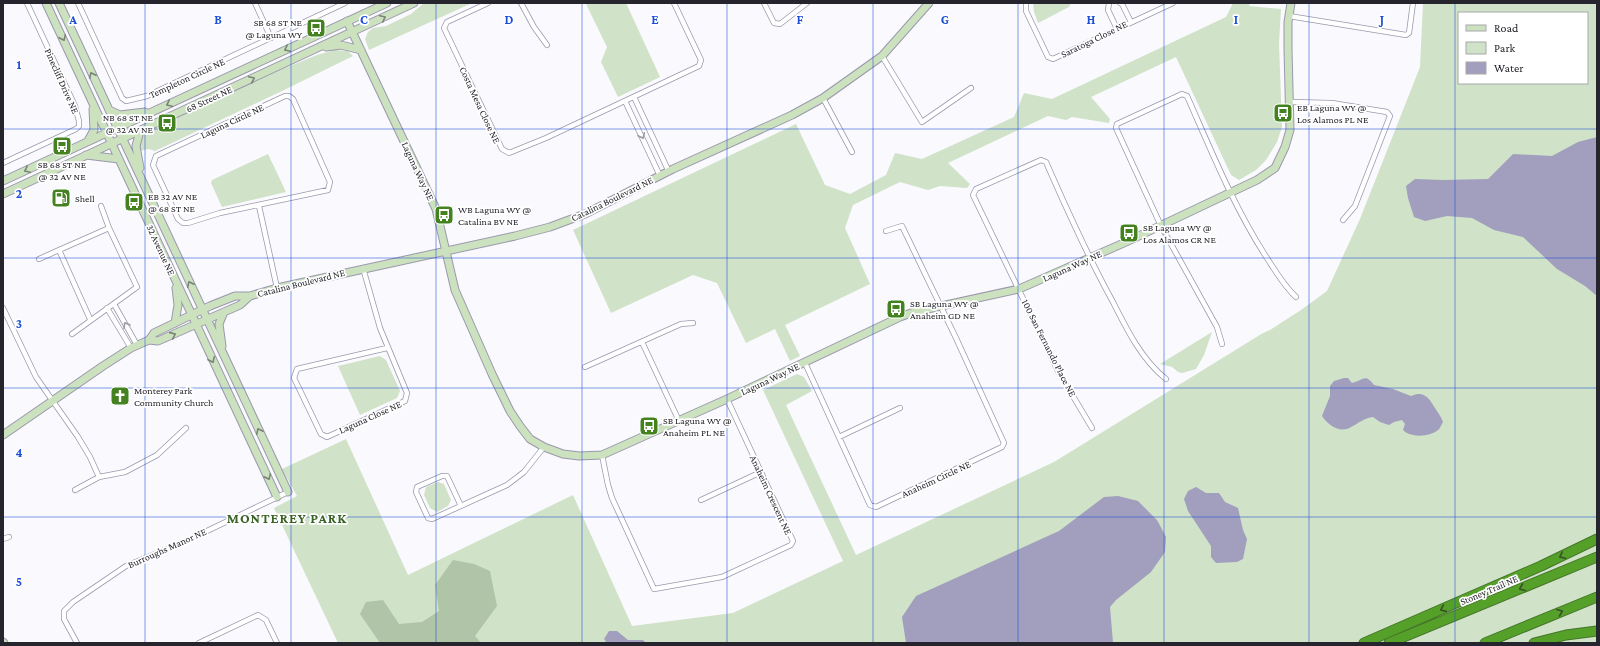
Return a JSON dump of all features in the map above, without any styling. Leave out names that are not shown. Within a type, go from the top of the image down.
[{"type":"highway","points":[[1364,643],[1541,566],[1597,539]]},
{"type":"highway","name":"Stoney Trail NE","points":[[1389,643],[1597,556]]},
{"type":"highway","points":[[1485,643],[1597,597]]},
{"type":"highway","points":[[1534,643],[1566,635],[1597,631]]},
{"type":"street","name":"Pinecliff Drive NE","points":[[3,163],[76,129],[79,126],[75,106],[27,3]]},
{"type":"street","name":"32 Avenue NE","points":[[46,3],[277,497]]},
{"type":"street","name":"32 Avenue NE","points":[[59,3],[288,492]]},
{"type":"street","name":"Templeton Circle NE","points":[[78,3],[122,98],[126,101],[147,96],[271,38],[339,4],[345,3]]},
{"type":"street","points":[[255,3],[271,38]]},
{"type":"street","name":"68 Street NE","points":[[3,181],[386,3]]},
{"type":"street","name":"68 Street NE","points":[[3,194],[414,3]]},
{"type":"street","name":"Costa Mesa Close NE","points":[[488,3],[446,22],[444,28],[502,150],[509,153],[546,138],[699,66],[701,60],[674,3]]},
{"type":"street","points":[[521,3],[534,28],[548,45]]},
{"type":"street","points":[[764,3],[774,23],[780,24],[807,3]]},
{"type":"street","name":"Catalina Boulevard NE","points":[[3,435],[103,366],[134,347],[149,340],[154,333],[235,296],[250,296],[277,288],[363,268],[550,227],[585,214],[660,176],[792,115],[823,98],[882,56],[929,3]]},
{"type":"street","name":"Saratoga Close NE","points":[[1026,3],[1026,11],[1048,57],[1053,59],[1173,3]]},
{"type":"street","points":[[1109,3],[1108,10],[1118,29]]},
{"type":"street","points":[[1120,3],[1122,4],[1131,22]]},
{"type":"street","name":"Laguna Way NE","points":[[347,21],[436,209],[455,290],[510,411],[530,439],[544,447],[569,455],[592,456],[602,455],[679,421],[914,312],[1018,289],[1161,226],[1197,207],[1257,180],[1275,168],[1285,147],[1290,130],[1288,49],[1291,3]]},
{"type":"street","points":[[1289,16],[1406,35],[1409,33],[1413,3]]},
{"type":"street","points":[[319,48],[341,45],[361,50]]},
{"type":"street","points":[[882,56],[922,122],[971,88]]},
{"type":"street","points":[[1222,344],[1217,327],[1161,226],[1116,128],[1118,124],[1182,94],[1187,96],[1230,193],[1251,233],[1286,288],[1296,297]]},
{"type":"street","name":"Laguna Circle NE","points":[[286,96],[289,96],[293,99],[330,182],[328,190],[259,206],[220,213],[188,223],[182,223],[178,218],[153,164],[156,156],[286,96]]},
{"type":"street","points":[[634,97],[669,172]]},
{"type":"street","points":[[823,98],[852,152]]},
{"type":"street","points":[[88,142],[94,130],[92,101]]},
{"type":"street","points":[[625,101],[660,176]]},
{"type":"street","points":[[1290,102],[1332,103],[1387,112],[1390,116],[1355,206],[1343,220]]},
{"type":"street","points":[[109,110],[120,115],[155,110]]},
{"type":"street","points":[[140,131],[136,146],[145,184]]},
{"type":"street","points":[[86,155],[119,159]]},
{"type":"street","name":"100 San Fernando Place NE","points":[[1089,258],[1046,162],[1041,160],[976,189],[973,195],[1018,289],[1058,371],[1092,428]]},
{"type":"street","points":[[72,334],[90,319],[114,304],[137,286],[109,228],[101,206]]},
{"type":"street","points":[[259,206],[277,288]]},
{"type":"street","points":[[886,231],[902,226],[941,306]]},
{"type":"street","points":[[39,259],[109,228]]},
{"type":"street","points":[[59,250],[90,319]]},
{"type":"street","points":[[1089,258],[1145,358],[1154,369],[1166,379]]},
{"type":"street","name":"Laguna Close NE","points":[[363,268],[376,316],[387,348],[407,393],[406,401],[327,437],[321,434],[294,378],[297,369],[387,348]]},
{"type":"street","points":[[171,271],[178,298],[175,323]]},
{"type":"street","name":"Catalina Boulevard NE","points":[[149,340],[158,341],[240,305],[250,296]]},
{"type":"street","points":[[114,304],[134,347]]},
{"type":"street","name":"Anaheim Circle NE","points":[[805,363],[870,505],[876,507],[1002,447],[1004,443],[941,306]]},
{"type":"street","points":[[3,308],[27,360],[90,456],[99,477]]},
{"type":"street","points":[[107,308],[134,347]]},
{"type":"street","points":[[224,312],[219,324],[219,333],[225,360]]},
{"type":"street","points":[[585,367],[681,324],[693,323]]},
{"type":"street","points":[[642,342],[679,421]]},
{"type":"street","name":"Anaheim Crescent NE","points":[[602,455],[612,498],[654,590],[722,577],[791,545],[793,541],[727,399]]},
{"type":"street","points":[[839,437],[900,408]]},
{"type":"street","points":[[75,490],[99,477],[125,472],[157,455],[186,428]]},
{"type":"street","points":[[461,506],[447,476],[442,476],[417,487],[416,492],[428,518],[432,519],[508,485],[524,472],[544,447]]},
{"type":"street","points":[[701,500],[760,472]]},
{"type":"street","name":"Burroughs Manor NE","points":[[77,643],[64,619],[64,611],[73,602],[126,566],[184,542],[288,492]]},
{"type":"street","points":[[3,539],[9,537]]},
{"type":"street","points":[[199,643],[258,615],[266,620],[277,643]]},
{"type":"green space","points":[[424,3],[472,3],[369,50],[365,39],[368,32],[373,28],[386,26],[411,14]]},
{"type":"green space","points":[[626,3],[660,77],[618,97],[601,62],[607,47],[586,4]]},
{"type":"green space","points":[[1033,3],[1071,3],[1069,7],[1038,23],[1034,12]]},
{"type":"green space","points":[[1233,3],[1250,3],[1249,6],[1281,9],[1279,43],[1282,127],[1277,142],[1266,160],[1256,170],[1239,180],[1231,175],[1176,57],[1091,97],[1110,119],[1109,123],[1072,117],[1066,120],[1048,116],[948,163],[970,184],[967,188],[940,186],[928,190],[900,182],[853,205],[845,228],[870,284],[785,325],[800,356],[790,361],[775,329],[746,343],[717,283],[693,275],[611,313],[573,230],[796,124],[825,185],[850,194],[886,175],[895,153],[922,159],[1014,117],[1024,93],[1052,99],[1226,17]]},
{"type":"green space","points":[[1423,3],[1597,3],[1597,643],[338,643],[274,508],[297,496],[282,469],[346,439],[408,575],[573,495],[632,626],[733,613],[843,561],[763,390],[797,374],[804,377],[812,391],[786,405],[856,555],[1054,462],[1301,310],[1327,291],[1360,219],[1420,67]]},
{"type":"green space","points":[[335,50],[348,51],[353,56],[155,151],[149,149],[139,151],[140,140],[147,132],[275,72],[317,55]]},
{"type":"green space","points":[[268,154],[286,192],[222,207],[211,183],[212,180]]},
{"type":"green space","points":[[1212,332],[1204,355],[1196,369],[1182,373],[1178,372],[1172,367],[1160,364]]},
{"type":"green space","points":[[380,356],[386,360],[400,391],[397,398],[360,415],[338,366]]},
{"type":"green space","points":[[438,482],[444,484],[451,500],[448,506],[437,512],[430,508],[424,495],[426,487]]},
{"type":"green space","points":[[453,560],[474,564],[490,571],[497,606],[475,636],[481,643],[380,643],[360,614],[366,602],[383,600],[399,624],[422,622],[439,611],[435,585]]},
{"type":"water","points":[[1597,137],[1597,296],[1585,286],[1557,269],[1523,237],[1494,230],[1472,218],[1447,216],[1425,221],[1414,217],[1406,186],[1415,179],[1488,179],[1513,154],[1552,156],[1578,142]]},
{"type":"water","points":[[1348,378],[1352,383],[1366,378],[1374,385],[1393,389],[1411,396],[1419,394],[1426,396],[1431,401],[1443,422],[1439,429],[1430,434],[1420,436],[1406,433],[1403,430],[1405,424],[1402,420],[1389,425],[1380,422],[1373,417],[1347,429],[1343,430],[1335,428],[1322,416],[1330,396],[1330,386],[1334,381]]},
{"type":"water","points":[[1196,487],[1206,493],[1219,493],[1225,502],[1238,508],[1243,530],[1247,539],[1243,559],[1237,562],[1216,563],[1211,557],[1211,546],[1188,511],[1184,499],[1188,491]]},
{"type":"water","points":[[1118,496],[1138,501],[1157,520],[1166,537],[1165,552],[1151,572],[1116,600],[1110,607],[1113,643],[906,643],[902,617],[916,596],[1059,531],[1104,497]]},
{"type":"water","points":[[609,631],[617,631],[628,640],[643,640],[646,643],[607,643],[604,639]]},
{"type":"place","name":"SB 68 ST NE @ Laguna WY","points":[[316,28]]},
{"type":"place","name":"EB Laguna WY @ Los Alamos PL NE","points":[[1283,113]]},
{"type":"place","name":"NB 68 ST NE @ 32 AV NE","points":[[167,123]]},
{"type":"place","name":"SB 68 ST NE @ 32 AV NE","points":[[62,146]]},
{"type":"place","name":"Shell","points":[[61,198]]},
{"type":"place","name":"EB 32 AV NE @ 68 ST NE","points":[[134,202]]},
{"type":"place","name":"WB Laguna WY @ Catalina BV NE","points":[[444,215]]},
{"type":"place","name":"SB Laguna WY @ Los Alamos CR NE","points":[[1129,233]]},
{"type":"place","name":"SB Laguna WY @ Anaheim GD NE","points":[[896,309]]},
{"type":"place","name":"Monterey Park Community Church","points":[[120,396]]},
{"type":"place","name":"SB Laguna WY @ Anaheim PL NE","points":[[649,426]]},
{"type":"district","name":"MONTEREY PARK","points":[[287,518]]}]
